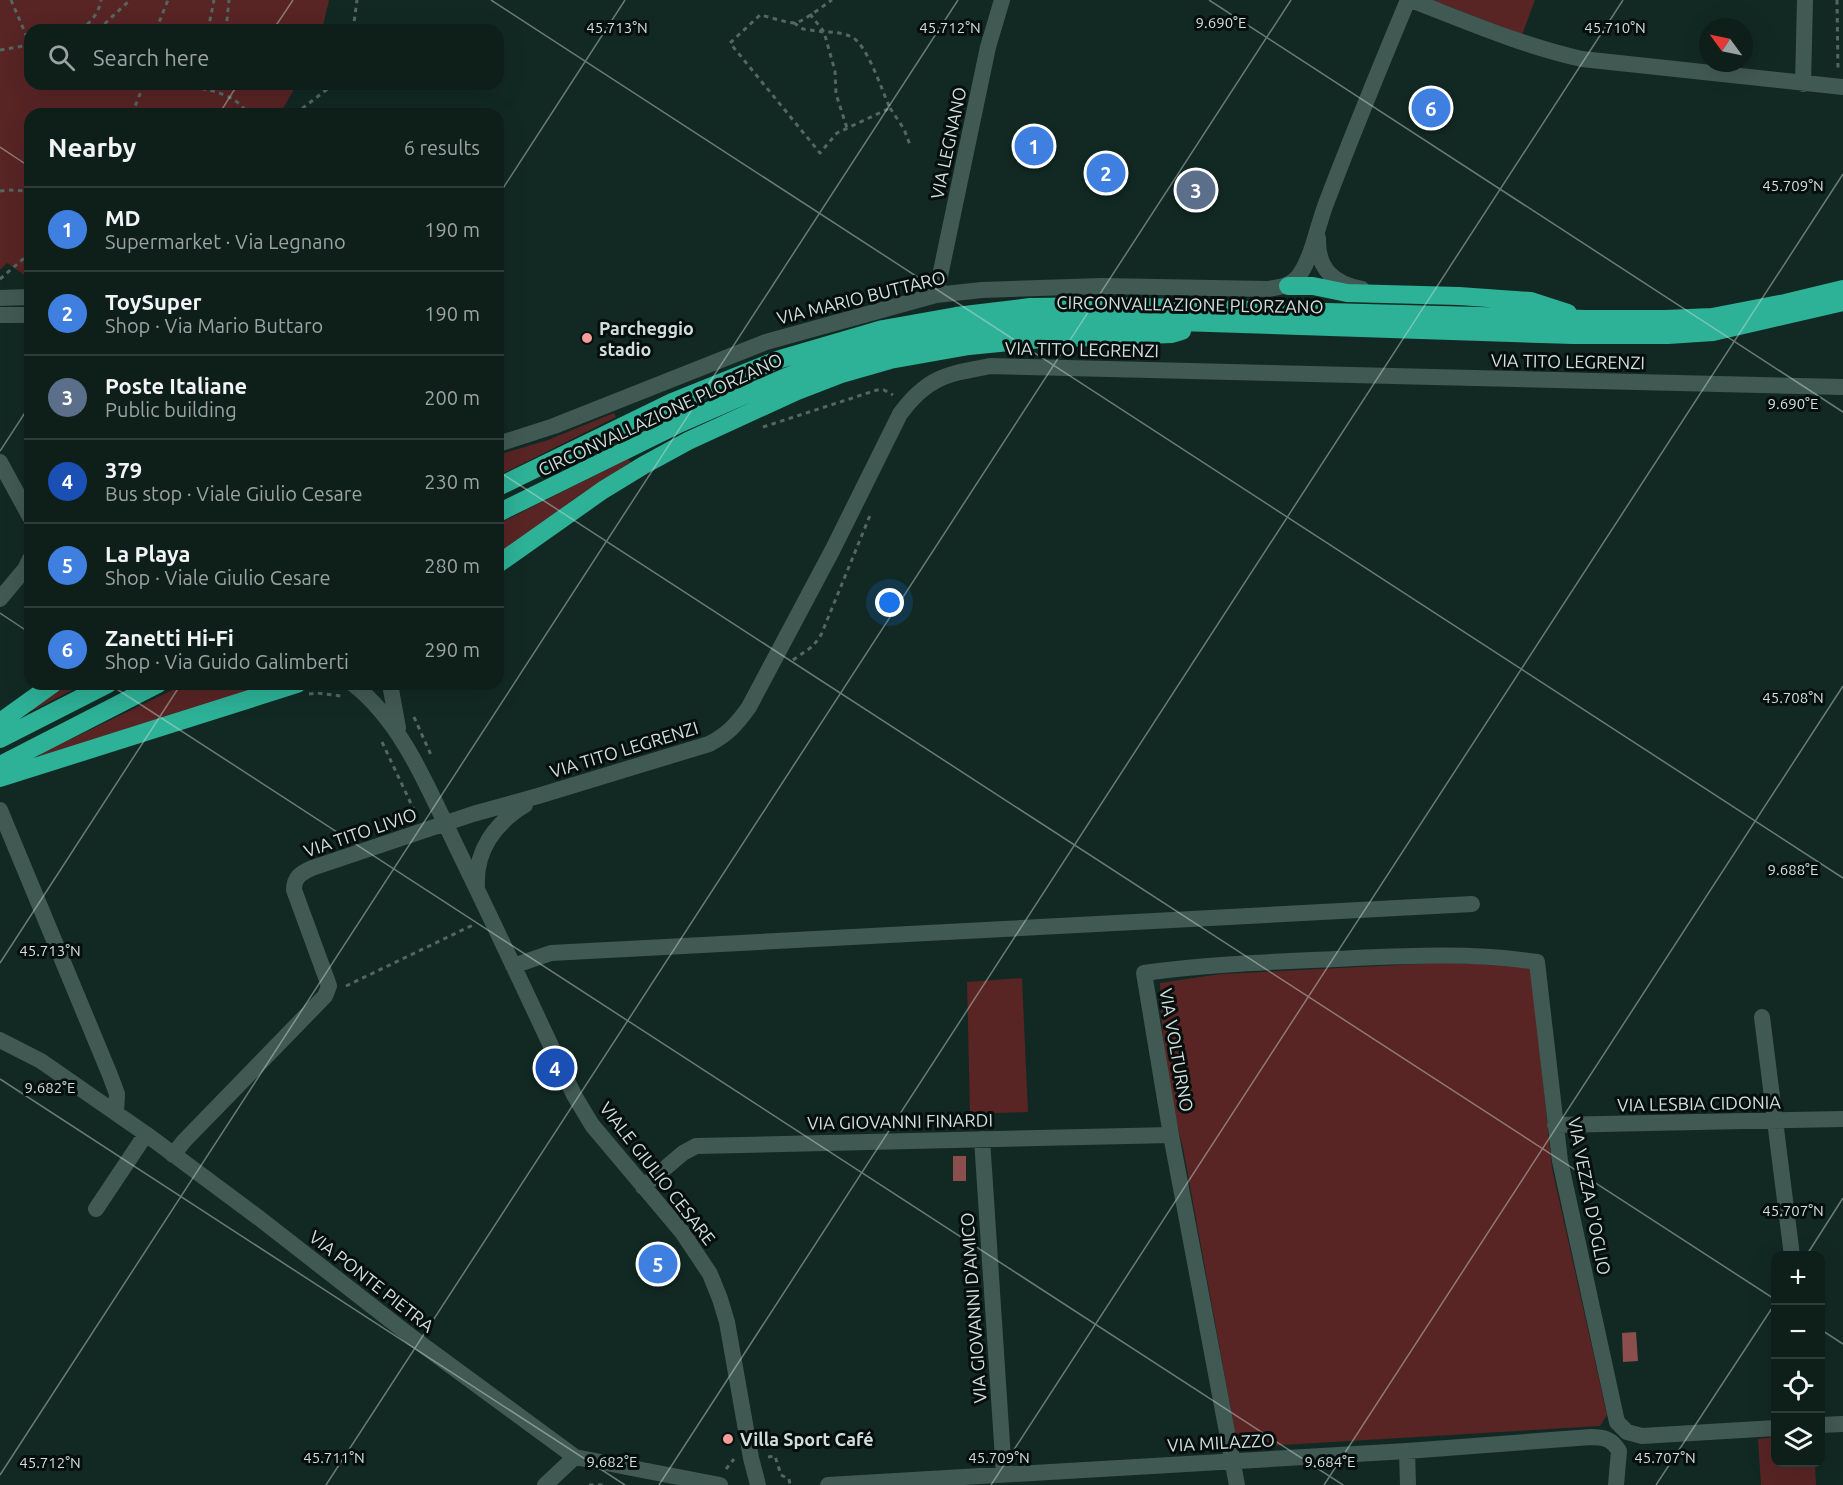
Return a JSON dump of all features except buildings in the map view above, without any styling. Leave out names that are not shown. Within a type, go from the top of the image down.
[{"type":"highway","points":[[1288,286],[1313,286],[1347,293],[1531,301],[1586,320]]},
{"type":"highway","name":"CIRCONVALLAZIONE PLORZANO","points":[[504,484],[672,402],[777,360],[883,329],[956,316],[1030,307],[1108,306],[1637,320],[1712,317],[1843,289]]},
{"type":"highway","name":"CIRCONVALLAZIONE PLORZANO","points":[[504,510],[681,423],[786,377],[832,360],[876,348],[966,330],[1038,323],[1117,320],[1583,336],[1668,335],[1713,332],[1843,302]]},
{"type":"highway","points":[[504,560],[603,490],[644,465],[764,406],[841,374],[890,360],[969,346],[1041,339],[1172,334],[1208,324]]},
{"type":"highway","points":[[0,722],[45,690]]},
{"type":"highway","points":[[0,739],[96,690]]},
{"type":"highway","points":[[0,765],[146,690]]},
{"type":"highway","points":[[0,778],[278,690]]},
{"type":"street","name":"VIA LEGNANO","points":[[936,295],[988,47],[1002,0]]},
{"type":"street","points":[[1288,286],[1300,275],[1309,255],[1319,222],[1362,110],[1410,0],[1512,39],[1582,59],[1803,84],[1841,86]]},
{"type":"street","points":[[1803,84],[1805,0]]},
{"type":"street","points":[[1319,222],[1318,250],[1322,264],[1331,276],[1356,288],[1388,293]]},
{"type":"street","name":"VIA MARIO BUTTARO","points":[[504,442],[572,420],[766,342],[936,295],[982,290],[1102,286],[1268,289],[1288,286]]},
{"type":"street","points":[[0,298],[24,297]]},
{"type":"street","points":[[0,315],[24,315]]},
{"type":"street","name":"VIA TITO LEGRENZI","points":[[444,823],[709,744],[735,727],[749,707],[833,549],[900,414],[912,397],[928,384],[952,373],[990,366],[1843,387]]},
{"type":"street","points":[[0,462],[24,506]]},
{"type":"street","points":[[0,599],[24,570]]},
{"type":"street","name":"VIALE GIULIO CESARE","points":[[360,690],[399,732],[477,889],[574,1095],[592,1125],[690,1243],[710,1274],[727,1322],[751,1458],[758,1485]]},
{"type":"street","name":"VIALE GIULIO CESARE","points":[[391,690],[399,732]]},
{"type":"street","name":"VIA TITO LEGRENZI","points":[[477,889],[476,870],[480,855],[489,839],[511,813],[538,796]]},
{"type":"street","points":[[0,810],[117,1094],[116,1113]]},
{"type":"street","name":"VIA TITO LIVIO","points":[[329,986],[294,890],[297,877],[312,868],[444,823]]},
{"type":"street","points":[[513,966],[551,953],[1472,904]]},
{"type":"street","name":"VIA VOLTURNO","points":[[1237,1485],[1144,973],[1189,967],[1435,955],[1500,957],[1538,962]]},
{"type":"street","name":"VIA VEZZA D'OGLIO","points":[[1538,962],[1560,1161],[1617,1422],[1627,1432],[1642,1436],[1771,1428]]},
{"type":"street","points":[[173,1155],[326,996],[329,986]]},
{"type":"street","points":[[1762,1017],[1791,1251]]},
{"type":"street","name":"VIA PONTE PIETRA","points":[[0,1040],[41,1061],[146,1134],[259,1218],[413,1338],[575,1457]]},
{"type":"street","name":"VIA LESBIA CIDONIA","points":[[1555,1125],[1843,1119]]},
{"type":"street","points":[[96,1209],[146,1134]]},
{"type":"street","name":"VIA GIOVANNI FINARDI","points":[[643,1187],[683,1153],[696,1146],[1172,1135]]},
{"type":"street","name":"VIA GIOVANNI D'AMICO","points":[[982,1139],[1004,1474]]},
{"type":"street","points":[[1825,1425],[1843,1424]]},
{"type":"street","name":"VIA MILAZZO","points":[[828,1485],[1004,1474],[1062,1478],[1233,1461],[1591,1437],[1602,1437],[1615,1444],[1619,1451],[1616,1485]]},
{"type":"street","points":[[1407,1450],[1408,1485]]},
{"type":"street","points":[[545,1485],[575,1457],[720,1485]]},
{"type":"path","points":[[11,0],[24,30]]},
{"type":"path","points":[[88,24],[99,9],[101,0]]},
{"type":"path","points":[[104,24],[130,0]]},
{"type":"path","points":[[158,24],[168,0]]},
{"type":"path","points":[[211,24],[214,0]]},
{"type":"path","points":[[227,24],[229,0]]},
{"type":"path","points":[[354,24],[357,0]]},
{"type":"path","points":[[794,23],[801,21],[832,0]]},
{"type":"path","points":[[1838,0],[1841,86]]},
{"type":"path","points":[[810,14],[824,32],[836,71],[836,94],[847,128]]},
{"type":"path","points":[[890,108],[837,134],[820,153],[730,43],[760,15],[794,23],[803,29],[840,33],[854,38],[865,53],[910,145]]},
{"type":"path","points":[[0,50],[24,45]]},
{"type":"path","points":[[134,108],[142,90]]},
{"type":"path","points":[[202,90],[225,95],[244,108]]},
{"type":"path","points":[[303,108],[326,90]]},
{"type":"path","points":[[0,191],[8,189],[24,190]]},
{"type":"path","points":[[0,279],[24,258]]},
{"type":"path","points":[[755,430],[877,390],[884,390],[893,395],[890,400]]},
{"type":"path","points":[[787,666],[813,646],[821,635],[872,510]]},
{"type":"path","points":[[409,708],[434,760]]},
{"type":"path","points":[[329,986],[345,986],[490,916]]},
{"type":"path","points":[[775,1456],[781,1475],[789,1479],[790,1485]]},
{"type":"path","points":[[589,1485],[604,1485]]},
{"type":"shaded area","points":[[0,0],[329,0],[323,24],[24,24],[24,90],[294,90],[283,108],[24,108],[24,275],[7,263],[0,270]]},
{"type":"shaded area","points":[[1433,0],[1535,0],[1522,35]]},
{"type":"shaded area","points":[[614,413],[616,417],[504,473],[504,453],[548,440]]},
{"type":"shaded area","points":[[628,459],[631,462],[577,497],[504,551],[504,521]]},
{"type":"shaded area","points":[[57,690],[72,690],[32,711],[30,710]]},
{"type":"shaded area","points":[[173,690],[254,690],[40,756]]},
{"type":"shaded area","points":[[1438,963],[1496,964],[1531,969],[1552,1168],[1607,1415],[1600,1426],[1249,1447],[1236,1437],[1183,1148],[1169,1087],[1160,983],[1220,974]]},
{"type":"shaded area","points":[[1022,978],[1028,1112],[970,1114],[967,982]]},
{"type":"shaded area","points":[[953,1156],[966,1156],[966,1181],[953,1181]]},
{"type":"shaded area","points":[[1636,1332],[1638,1361],[1623,1362],[1622,1333]]},
{"type":"shaded area","points":[[1771,1437],[1771,1467],[1815,1467],[1816,1485],[1761,1485],[1758,1439]]},
{"type":"place","name":"Zanetti Hi-Fi","points":[[1431,108]]},
{"type":"place","name":"MD","points":[[1034,146]]},
{"type":"place","name":"ToySuper","points":[[1106,173]]},
{"type":"place","name":"Poste Italiane","points":[[1196,190]]},
{"type":"place","name":"Parcheggio stadio","points":[[587,338]]},
{"type":"place","name":"379","points":[[555,1068]]},
{"type":"place","name":"La Playa","points":[[658,1264]]},
{"type":"place","name":"Villa Sport Café","points":[[728,1439]]}]
